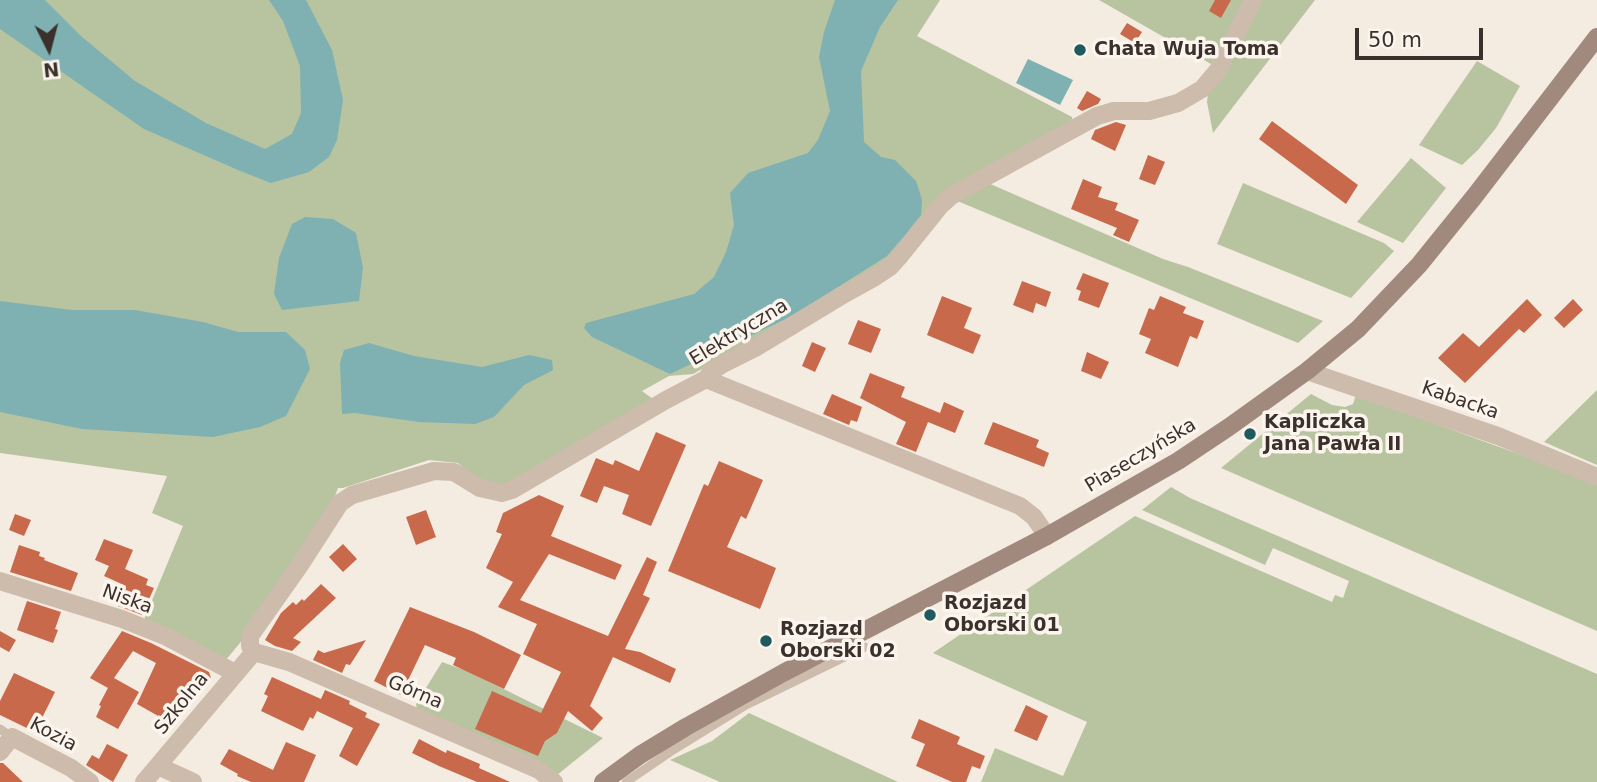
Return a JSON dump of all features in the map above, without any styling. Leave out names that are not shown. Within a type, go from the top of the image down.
[{"type":"main road","name":"Piaseczyńska","points":[[603,782],[640,755],[759,686],[1046,536],[1178,461],[1307,371],[1358,329],[1419,265],[1597,37]]},
{"type":"street","name":"Elektryczna","points":[[254,652],[250,646],[250,636],[340,503],[352,495],[434,471],[454,472],[480,488],[502,493],[512,490],[706,379],[723,364],[755,348],[890,267],[951,196],[1097,116],[1114,111],[1149,111],[1178,103],[1202,89],[1218,70],[1253,0]]},
{"type":"street","name":"Kabacka","points":[[1307,371],[1498,436],[1597,477]]},
{"type":"street","points":[[706,379],[1020,506],[1034,517],[1046,536]]},
{"type":"street","name":"Niska","points":[[0,581],[122,619],[167,637],[235,673]]},
{"type":"street","name":"Szkolna","points":[[144,782],[254,652]]},
{"type":"street","name":"Górna","points":[[254,652],[289,662],[539,770],[554,782]]},
{"type":"street","name":"Kozia","points":[[0,752],[6,733],[71,768],[90,782]]},
{"type":"street","points":[[158,766],[193,782]]},
{"type":"lane","points":[[626,782],[746,705],[865,647]]},
{"type":"green space","points":[[0,0],[940,0],[917,36],[1072,117],[1073,125],[946,197],[881,272],[722,362],[693,374],[669,376],[642,391],[653,399],[517,482],[489,484],[458,463],[429,460],[338,488],[333,501],[244,638],[225,661],[143,622],[183,526],[152,513],[167,476],[0,453]]},
{"type":"green space","points":[[1099,0],[1248,0],[1211,64]]},
{"type":"green space","points":[[1259,0],[1315,0],[1213,133],[1207,102],[1209,86]]},
{"type":"green space","points":[[1477,61],[1520,86],[1496,128],[1462,165],[1419,145]]},
{"type":"green space","points":[[1411,158],[1446,188],[1403,243],[1357,222]]},
{"type":"green space","points":[[988,183],[1163,259],[1323,321],[1298,343],[955,200]]},
{"type":"green space","points":[[1243,183],[1384,243],[1394,251],[1351,298],[1217,244]]},
{"type":"green space","points":[[1597,390],[1597,465],[1544,442]]},
{"type":"green space","points":[[1311,394],[1332,405],[1345,407],[1353,404],[1356,395],[1597,484],[1597,631],[1221,468]]},
{"type":"green space","points":[[1171,487],[1190,498],[1597,674],[1597,782],[981,782],[995,748],[1063,776],[1087,722],[933,653],[1135,516],[1332,602],[1335,595],[1343,598],[1349,581],[1273,548],[1265,565],[1142,510]]},
{"type":"green space","points":[[442,662],[467,671],[603,738],[557,775],[418,714],[416,704]]},
{"type":"green space","points":[[749,713],[898,782],[720,782],[670,760],[712,741]]},
{"type":"water","points":[[0,0],[45,0],[81,36],[135,81],[206,123],[265,149],[292,134],[301,113],[300,66],[283,21],[269,0],[306,0],[332,50],[343,100],[337,140],[329,157],[309,172],[271,183],[238,170],[144,129],[0,29]]},
{"type":"water","points":[[835,0],[898,0],[880,27],[861,71],[864,142],[881,157],[895,160],[916,181],[922,200],[921,219],[910,235],[899,242],[887,256],[794,315],[670,374],[592,337],[584,328],[586,323],[694,294],[714,277],[726,252],[734,225],[730,193],[748,173],[808,153],[818,140],[830,111],[819,57]]},
{"type":"water","points":[[1028,59],[1073,80],[1060,105],[1016,83]]},
{"type":"water","points":[[305,217],[333,219],[356,233],[363,268],[359,301],[282,310],[274,294],[279,258],[292,224]]},
{"type":"water","points":[[0,301],[72,310],[135,310],[203,322],[238,332],[286,332],[305,350],[310,369],[286,416],[260,427],[213,437],[82,429],[0,412]]},
{"type":"water","points":[[369,343],[414,356],[482,367],[529,355],[552,360],[553,370],[524,385],[494,417],[475,424],[419,422],[355,413],[342,414],[340,363],[344,350]]},
{"type":"building","points":[[1215,0],[1231,0],[1221,18],[1209,11]]},
{"type":"building","points":[[1127,23],[1142,32],[1135,43],[1120,34]]},
{"type":"building","points":[[1087,91],[1101,99],[1098,104],[1082,111],[1077,108]]},
{"type":"building","points":[[1272,121],[1358,185],[1346,204],[1259,139]]},
{"type":"building","points":[[1116,122],[1126,125],[1115,151],[1091,139],[1095,130]]},
{"type":"building","points":[[1148,155],[1165,162],[1155,185],[1139,179]]},
{"type":"building","points":[[1083,179],[1102,187],[1098,197],[1118,203],[1115,210],[1139,220],[1129,242],[1113,235],[1117,228],[1071,209]]},
{"type":"building","points":[[1083,273],[1109,283],[1099,308],[1078,300],[1081,291],[1076,289]]},
{"type":"building","points":[[1022,281],[1051,292],[1046,307],[1036,303],[1033,313],[1013,305]]},
{"type":"building","points":[[942,296],[972,308],[964,328],[981,335],[973,354],[927,335]]},
{"type":"building","points":[[1160,296],[1186,307],[1183,313],[1204,321],[1197,339],[1190,336],[1178,367],[1145,353],[1151,339],[1139,334],[1149,308],[1154,310]]},
{"type":"building","points":[[1527,299],[1542,315],[1524,333],[1519,329],[1465,383],[1438,358],[1463,333],[1479,347]]},
{"type":"building","points":[[1573,299],[1583,310],[1564,328],[1554,318]]},
{"type":"building","points":[[858,320],[881,329],[871,353],[848,344]]},
{"type":"building","points":[[812,342],[826,348],[815,372],[802,366]]},
{"type":"building","points":[[1087,352],[1109,362],[1101,379],[1081,371]]},
{"type":"building","points":[[870,373],[905,387],[901,397],[940,413],[944,402],[964,411],[955,433],[928,422],[916,452],[896,444],[906,422],[860,398]]},
{"type":"building","points":[[832,394],[862,407],[857,422],[851,420],[849,425],[823,414]]},
{"type":"building","points":[[993,422],[1039,440],[1036,447],[1049,453],[1044,467],[984,444]]},
{"type":"building","points":[[656,432],[686,445],[651,526],[622,514],[629,495],[604,486],[597,503],[580,496],[596,458],[613,465],[615,460],[639,471]]},
{"type":"building","points":[[719,461],[763,480],[746,519],[741,516],[727,547],[776,568],[760,609],[668,571],[704,484],[708,486]]},
{"type":"building","points":[[539,495],[564,506],[551,536],[622,565],[615,580],[549,554],[520,600],[608,636],[647,557],[657,562],[643,595],[650,598],[625,649],[640,652],[676,669],[670,683],[613,657],[590,706],[603,718],[592,731],[568,711],[557,733],[545,741],[538,756],[475,729],[492,691],[541,713],[561,672],[523,654],[537,624],[498,607],[513,582],[486,568],[502,534],[496,532],[503,513]]},
{"type":"building","points":[[426,510],[436,537],[416,545],[406,517]]},
{"type":"building","points":[[15,514],[31,520],[24,536],[9,530]]},
{"type":"building","points":[[104,539],[133,550],[125,569],[148,579],[146,585],[154,588],[142,615],[118,606],[126,586],[104,576],[109,566],[95,560]]},
{"type":"building","points":[[343,544],[357,559],[343,572],[329,557]]},
{"type":"building","points":[[19,545],[40,552],[39,556],[45,558],[44,560],[78,573],[71,591],[10,572]]},
{"type":"building","points":[[321,584],[336,598],[293,638],[301,642],[292,651],[265,640],[281,613],[293,602],[296,605],[302,599],[304,601]]},
{"type":"building","points":[[27,601],[61,612],[53,643],[17,630]]},
{"type":"building","points":[[410,607],[474,632],[521,655],[504,689],[453,665],[456,658],[425,645],[401,695],[374,681]]},
{"type":"building","points":[[0,631],[16,640],[9,652],[0,647]]},
{"type":"building","points":[[122,631],[209,672],[211,678],[174,725],[137,704],[156,663],[133,651],[114,678],[139,692],[118,729],[96,717],[108,688],[90,678]]},
{"type":"building","points":[[366,640],[342,673],[313,660],[318,650],[324,653]]},
{"type":"building","points":[[14,673],[55,692],[35,732],[0,715],[0,701]]},
{"type":"building","points":[[272,677],[321,699],[325,690],[350,701],[349,704],[367,713],[365,717],[380,724],[357,766],[339,756],[353,728],[317,711],[313,719],[310,717],[303,731],[261,711],[268,696],[264,694]]},
{"type":"building","points":[[1026,705],[1048,716],[1037,741],[1014,731]]},
{"type":"building","points":[[919,719],[960,737],[957,744],[985,756],[980,769],[972,766],[966,782],[952,782],[916,766],[925,744],[911,738]]},
{"type":"building","points":[[419,739],[446,753],[447,750],[480,764],[479,768],[510,782],[477,782],[439,766],[412,753]]},
{"type":"building","points":[[286,742],[316,755],[304,782],[251,782],[220,764],[229,749],[273,770]]},
{"type":"building","points":[[107,744],[128,755],[113,782],[86,765],[92,755],[99,759]]},
{"type":"building","points":[[0,763],[3,763],[23,782],[0,782]]},
{"type":"place","name":"Chata Wuja Toma","points":[[1080,50]]},
{"type":"place","name":"Kapliczka Jana Pawła II","points":[[1250,434]]},
{"type":"place","name":"Rozjazd Oborski 01","points":[[930,615]]},
{"type":"place","name":"Rozjazd Oborski 02","points":[[766,641]]}]
